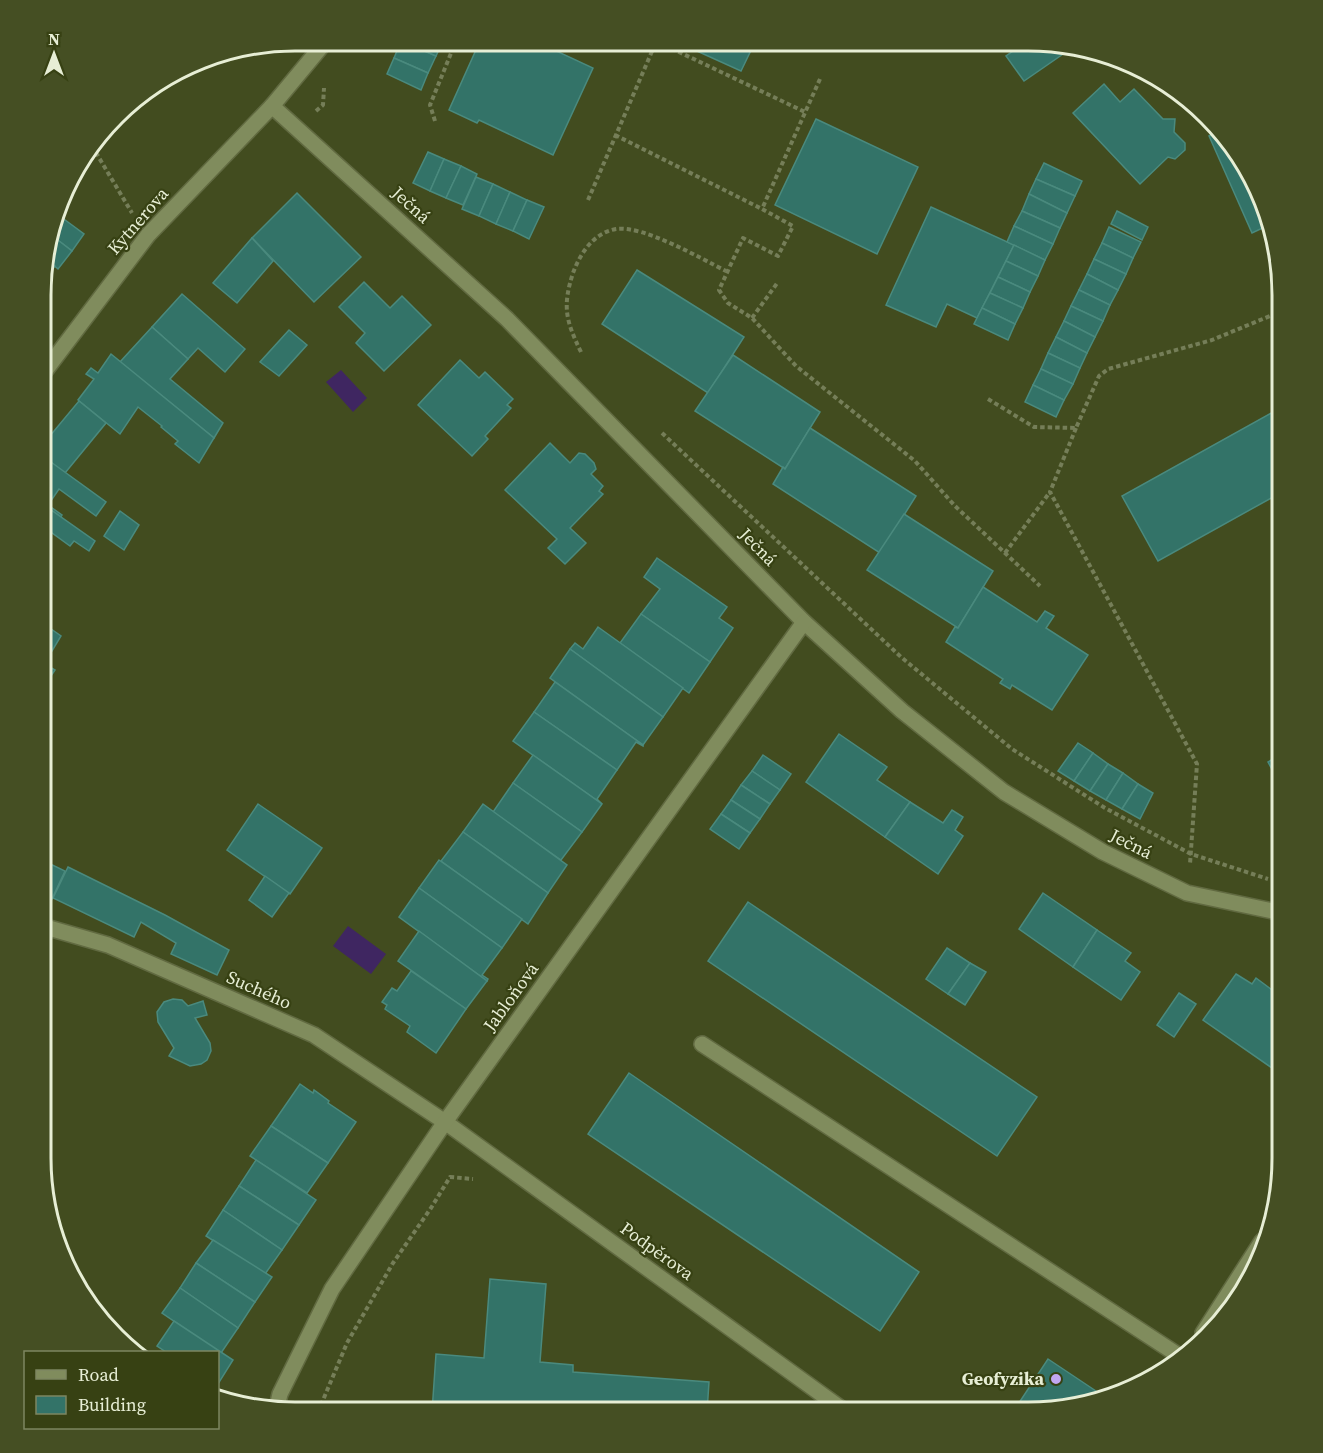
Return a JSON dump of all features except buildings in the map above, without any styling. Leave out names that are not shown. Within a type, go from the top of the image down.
[{"type":"street","name":"Kytnerova","points":[[51,363],[148,235],[272,106],[318,51]]},
{"type":"street","name":"Ječná","points":[[272,106],[507,319],[804,622],[902,711],[1004,792],[1103,852],[1187,893],[1272,911]]},
{"type":"street","name":"Jabloňová","points":[[278,1401],[332,1289],[445,1122],[804,622]]},
{"type":"street","name":"Suchého","points":[[51,929],[108,945],[314,1035],[445,1122]]},
{"type":"street","points":[[702,1044],[1175,1353]]},
{"type":"street","name":"Podpěrova","points":[[445,1122],[832,1402]]},
{"type":"street","points":[[1217,1312],[1248,1262]]},
{"type":"path","points":[[435,121],[430,105],[452,51]]},
{"type":"path","points":[[588,200],[653,51]]},
{"type":"path","points":[[676,51],[805,112]]},
{"type":"path","points":[[762,209],[820,79]]},
{"type":"path","points":[[615,135],[793,225],[778,256],[743,238],[718,290],[728,303],[752,318],[796,366],[915,461],[955,506],[1040,586]]},
{"type":"path","points":[[96,154],[122,199],[148,235]]},
{"type":"path","points":[[585,361],[567,325],[567,292],[579,257],[593,240],[615,229],[647,233],[726,271]]},
{"type":"path","points":[[752,318],[778,282]]},
{"type":"path","points":[[1005,553],[1050,492],[1099,376],[1108,369],[1212,340],[1272,315]]},
{"type":"path","points":[[988,399],[1034,427],[1076,428]]},
{"type":"path","points":[[656,428],[901,657],[1012,749],[1105,808],[1191,854],[1269,879]]},
{"type":"path","points":[[1050,492],[1197,764],[1187,893]]},
{"type":"path","points":[[322,1402],[347,1343],[393,1263],[450,1177],[480,1179]]},
{"type":"shaded area","points":[[341,370],[367,398],[353,412],[326,382]]},
{"type":"shaded area","points":[[348,926],[386,954],[371,974],[333,946]]},
{"type":"place","name":"Geofyzika","points":[[1056,1379]]}]
